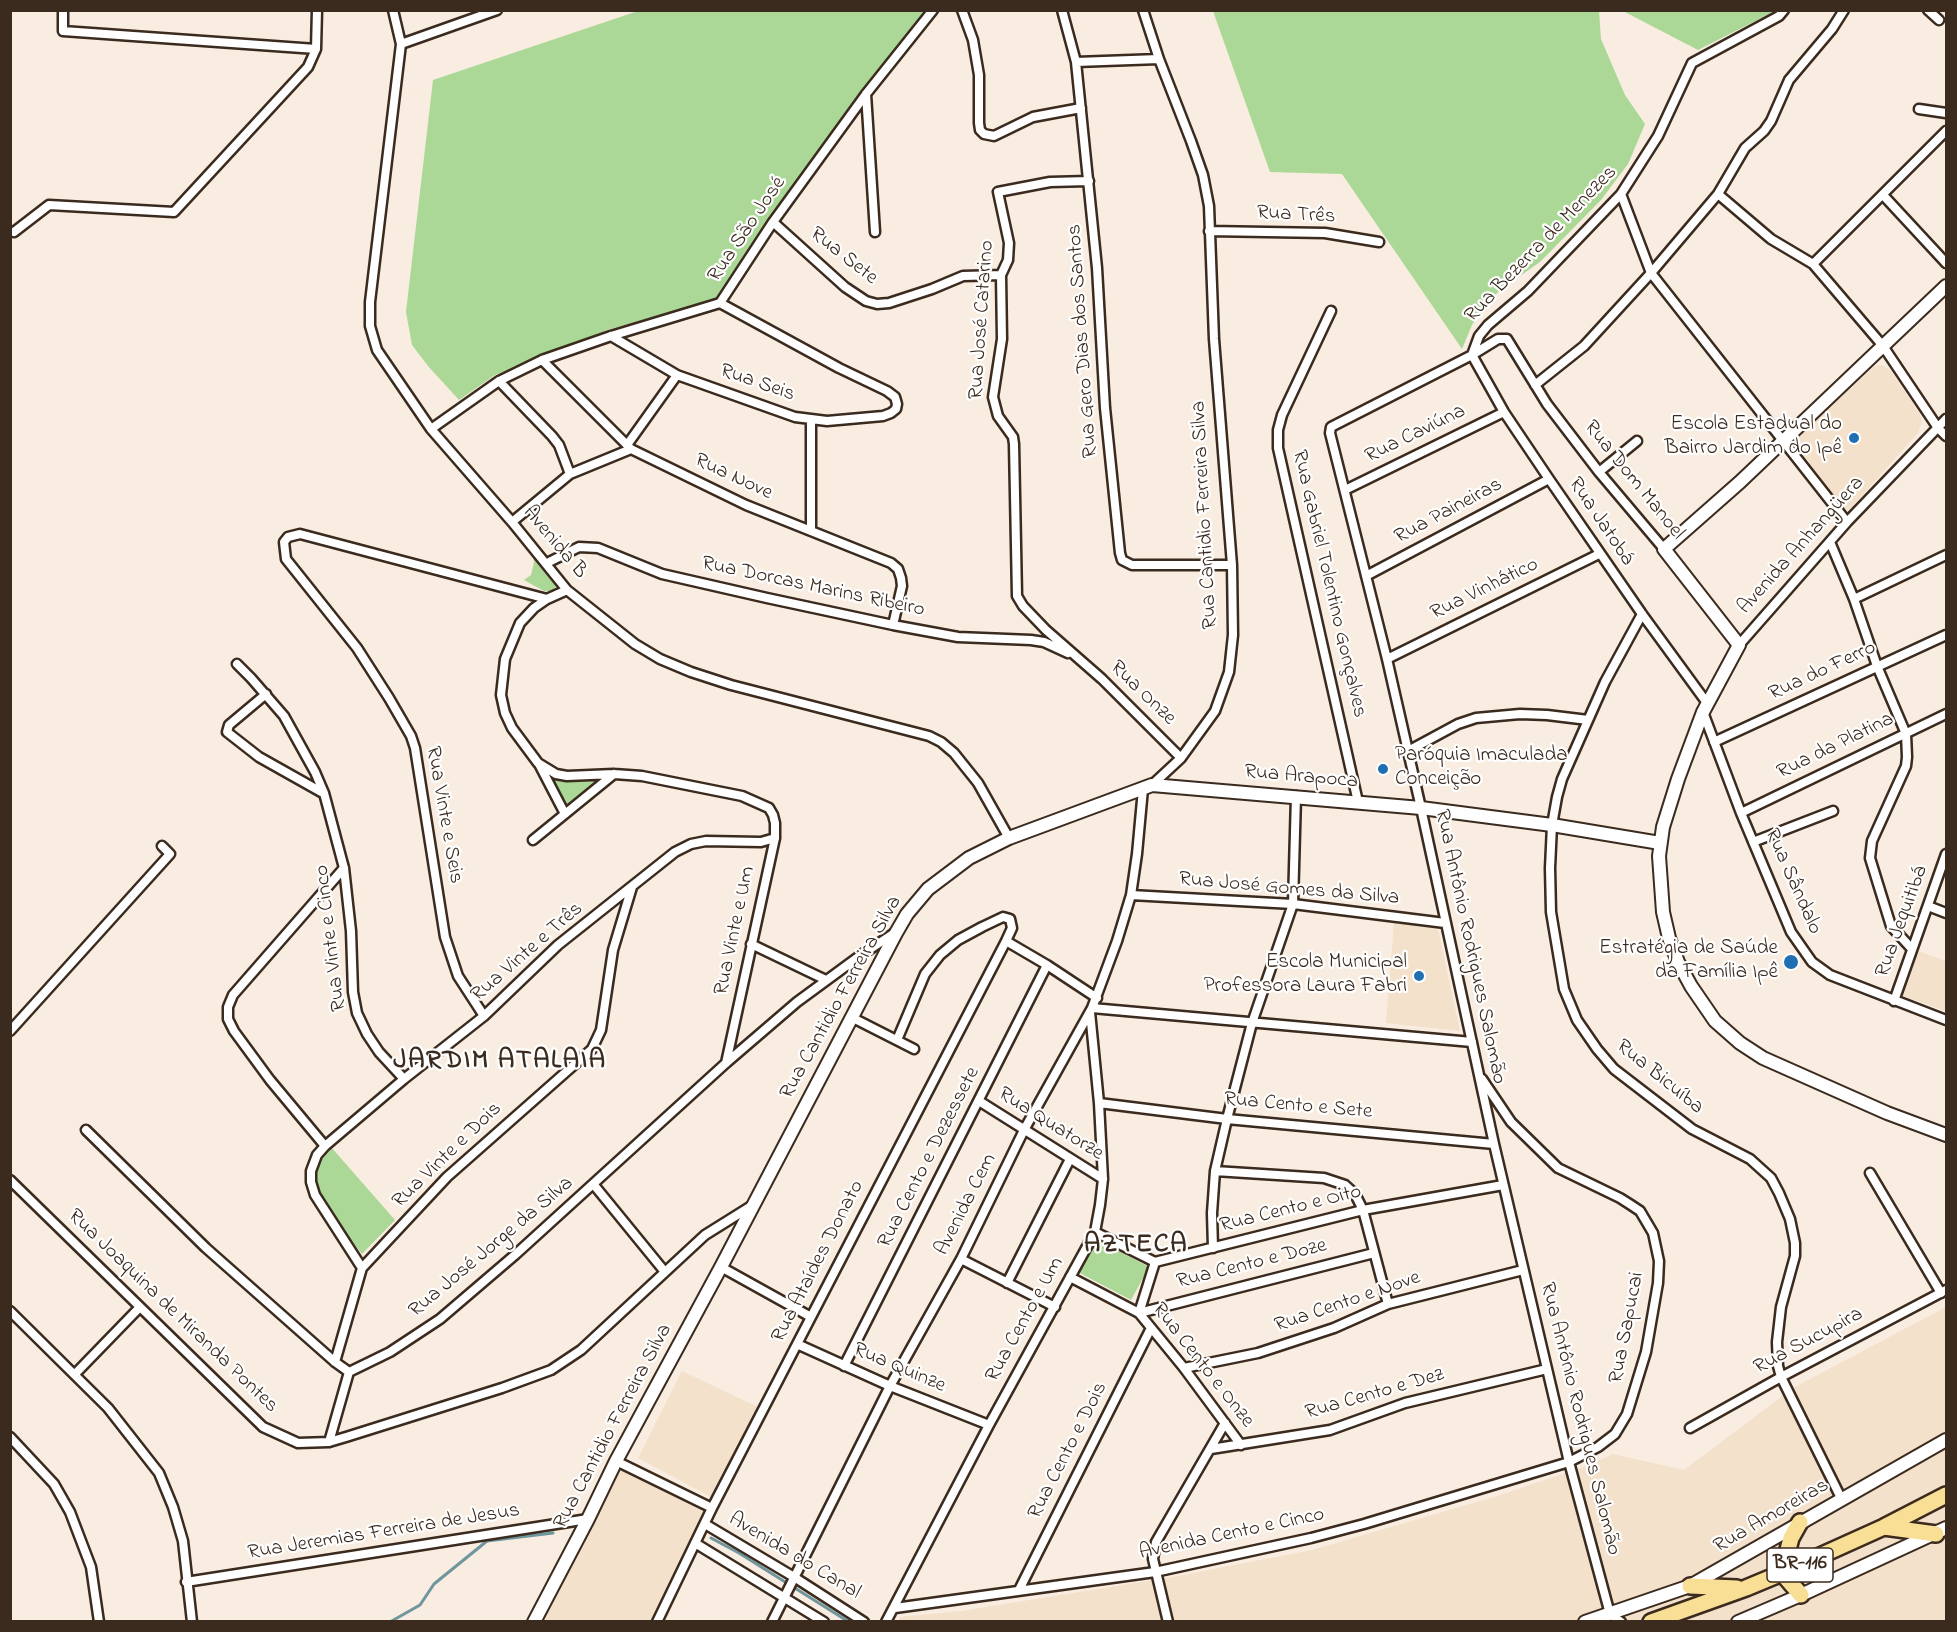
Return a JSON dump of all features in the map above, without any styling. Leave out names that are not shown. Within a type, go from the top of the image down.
[{"type":"highway","name":"BR-116","points":[[1651,1622],[1782,1573],[1884,1527],[1947,1495]]},
{"type":"highway","points":[[1800,1522],[1791,1538],[1782,1573],[1801,1595]]},
{"type":"highway","points":[[1884,1527],[1941,1531]]},
{"type":"highway","points":[[1690,1586],[1746,1588]]},
{"type":"street","points":[[63,10],[63,31],[316,49]]},
{"type":"street","points":[[14,232],[49,206],[174,212],[308,67],[316,49],[317,10]]},
{"type":"street","points":[[393,10],[401,44],[497,10]]},
{"type":"street","name":"Rua São José","points":[[431,429],[499,381],[542,360],[611,336],[720,303],[773,222],[866,94],[933,10]]},
{"type":"street","points":[[962,10],[973,40],[979,75],[979,123],[984,135],[994,136],[1033,117],[1081,108]]},
{"type":"street","name":"Rua Gero Dias dos Santos","points":[[1062,10],[1076,63],[1089,181],[1097,268],[1105,408],[1122,560],[1132,565],[1232,565]]},
{"type":"street","name":"Rua Cantidio Ferreira Silva","points":[[534,1622],[616,1461],[907,914],[928,889],[969,858],[1008,838],[1147,787],[1181,758],[1215,711],[1228,672],[1233,635],[1232,565],[1214,339],[1209,206],[1203,175],[1143,10]]},
{"type":"street","name":"Rua Bezerra de Menezes","points":[[1472,356],[1479,336],[1488,325],[1528,291],[1621,194],[1658,136],[1692,63],[1779,16],[1784,10]]},
{"type":"street","points":[[1535,385],[1584,346],[1651,273],[1718,194],[1745,148],[1764,131],[1771,121],[1789,80],[1844,10]]},
{"type":"street","points":[[1928,10],[1939,20]]},
{"type":"street","name":"Avenida B","points":[[401,44],[370,302],[370,326],[377,350],[431,429],[547,563],[567,590],[635,644],[660,659],[731,686],[929,736],[941,742],[954,753],[978,783],[1008,838]]},
{"type":"street","points":[[1076,63],[1159,59]]},
{"type":"street","points":[[866,94],[875,232]]},
{"type":"street","points":[[1919,109],[1947,113]]},
{"type":"street","points":[[1813,264],[1947,132]]},
{"type":"street","name":"Rua José Catarino","points":[[1077,657],[1023,606],[1017,596],[1014,444],[1013,437],[998,416],[993,397],[1002,339],[1001,275],[1008,260],[1009,243],[998,192],[1050,182],[1089,181]]},
{"type":"street","points":[[1621,194],[1651,273],[1847,522]]},
{"type":"street","points":[[1718,194],[1771,239],[1813,264],[1883,346],[1938,428],[1947,436]]},
{"type":"street","points":[[1883,195],[1947,263]]},
{"type":"street","name":"Rua Sete","points":[[773,222],[845,287],[866,301],[877,304],[889,303],[932,289],[963,276],[1001,275]]},
{"type":"street","name":"Rua Três","points":[[1209,231],[1325,233],[1379,242]]},
{"type":"street","points":[[1664,549],[1740,482],[1947,286]]},
{"type":"street","name":"Rua Seis","points":[[611,336],[677,375],[795,417],[811,421],[827,421],[883,416],[896,409],[895,397],[887,391],[839,368],[720,303]]},
{"type":"street","name":"Rua Gabriel Tolentino Gonçalves","points":[[1331,310],[1282,415],[1278,430],[1278,448],[1358,802]]},
{"type":"street","name":"Rua Antônio Rodrigues Salomão","points":[[1503,338],[1472,356],[1332,426],[1330,433],[1421,808],[1523,1270],[1569,1462],[1610,1614]]},
{"type":"street","name":"Rua Dom Manoel","points":[[1503,338],[1510,342],[1547,404],[1599,472],[1664,549],[1739,645]]},
{"type":"street","name":"Rua Jatobá","points":[[1472,356],[1504,412],[1705,707]]},
{"type":"street","name":"Rua Nove","points":[[542,360],[629,447],[746,505],[891,563],[898,569],[902,586],[893,625]]},
{"type":"street","points":[[512,522],[570,474],[629,447],[677,375]]},
{"type":"street","points":[[499,381],[559,445],[570,474]]},
{"type":"street","name":"Rua Caviúna","points":[[1345,490],[1504,412]]},
{"type":"street","name":"Avenida Anhangüera","points":[[1947,419],[1847,522],[1739,645],[1705,707],[1678,779],[1660,843],[1660,885],[1669,938],[1691,986],[1715,1021],[1740,1043],[1763,1058],[1887,1113],[1947,1135]]},
{"type":"street","points":[[811,421],[811,531]]},
{"type":"street","points":[[1599,472],[1637,441]]},
{"type":"street","name":"Rua Paineiras","points":[[1366,576],[1549,479]]},
{"type":"street","name":"Rua Vinte e Seis","points":[[484,1016],[458,976],[445,937],[415,748],[411,736],[357,648],[286,559],[284,542],[288,537],[300,534],[548,599]]},
{"type":"street","points":[[1830,542],[1854,599],[1877,666],[1906,734],[1906,766],[1872,841],[1870,858],[1891,926],[1912,949]]},
{"type":"street","name":"Rua Dorcas Marins Ribeiro","points":[[547,563],[579,547],[598,548],[662,574],[958,637],[1044,642],[1077,657]]},
{"type":"street","name":"Rua Vinhático","points":[[1386,658],[1599,554]]},
{"type":"street","points":[[1854,599],[1947,555]]},
{"type":"street","points":[[565,814],[538,763],[512,728],[505,713],[501,695],[505,659],[520,623],[534,608],[567,590]]},
{"type":"street","name":"Rua Bicuíba","points":[[1642,615],[1605,682],[1562,779],[1552,825],[1550,868],[1554,932],[1564,989],[1576,1020],[1614,1069],[1692,1130],[1750,1159],[1771,1178],[1785,1205],[1793,1232],[1795,1256],[1778,1324],[1777,1356],[1781,1377],[1842,1500]]},
{"type":"street","name":"Rua do Ferro","points":[[1714,742],[1947,634]]},
{"type":"street","name":"Rua Onze","points":[[1077,657],[1181,758]]},
{"type":"street","name":"Rua Vinte e Cinco","points":[[237,664],[284,716],[308,756],[324,793],[344,868],[351,931],[353,992],[357,1013],[379,1052],[404,1078]]},
{"type":"street","points":[[266,694],[229,725],[228,734],[259,757],[324,793]]},
{"type":"street","name":"Rua Sândalo","points":[[1705,707],[1714,742],[1741,813],[1791,932],[1812,962],[1830,975],[1947,1020]]},
{"type":"street","points":[[1407,752],[1458,724],[1484,717],[1538,714],[1588,720]]},
{"type":"street","name":"Rua da Platina","points":[[1741,813],[1947,714]]},
{"type":"street","points":[[538,763],[556,774],[567,776],[614,774]]},
{"type":"street","points":[[533,840],[614,774]]},
{"type":"street","name":"Rua Vinte e Um","points":[[614,774],[642,776],[742,796],[769,808],[775,823],[775,838],[726,1063]]},
{"type":"street","name":"Rua Arapoca","points":[[1147,787],[1296,796],[1421,808],[1552,825],[1660,843]]},
{"type":"street","name":"Avenida Cem","points":[[772,1622],[890,1386],[961,1259],[1024,1130],[1097,998],[1131,895],[1147,787]]},
{"type":"street","points":[[1214,1248],[1212,1213],[1215,1171],[1252,1023],[1293,904],[1296,796]]},
{"type":"street","points":[[1754,842],[1833,811]]},
{"type":"street","name":"Rua Vinte e Três","points":[[325,1146],[404,1078],[484,1016],[558,945],[675,852],[691,844],[706,841],[761,842],[775,838]]},
{"type":"street","points":[[10,1031],[170,854],[162,846]]},
{"type":"street","name":"Rua Jequitibá","points":[[1894,1001],[1947,854]]},
{"type":"street","points":[[344,868],[233,995],[228,1007],[228,1019],[234,1031],[270,1080],[325,1146],[317,1155],[311,1171],[311,1182],[315,1195],[362,1268]]},
{"type":"street","name":"Rua Vinte e Dois","points":[[335,1362],[362,1268],[447,1177],[592,1049],[601,1030],[613,950],[632,887]]},
{"type":"street","name":"Rua José Gomes da Silva","points":[[1131,895],[1293,904],[1445,923]]},
{"type":"street","points":[[1928,906],[1947,913]]},
{"type":"street","name":"Rua Ataídes Donato","points":[[657,1622],[694,1543],[1006,941],[1012,928],[1010,919],[1003,917],[982,927],[958,940],[940,954],[925,974],[897,1040]]},
{"type":"street","name":"Rua José Jorge da Silva","points":[[349,1372],[390,1352],[440,1319],[594,1185],[726,1063],[797,1002],[896,933]]},
{"type":"street","points":[[1006,941],[1097,998]]},
{"type":"street","points":[[751,944],[826,980]]},
{"type":"street","name":"Rua Cento e Dezessete","points":[[844,1366],[1047,965]]},
{"type":"street","points":[[1091,1010],[1472,1042]]},
{"type":"street","name":"Rua Cento e Um","points":[[886,1622],[989,1425],[1095,1232],[1101,1205],[1102,1179],[1099,1103],[1091,1010]]},
{"type":"street","points":[[851,1017],[914,1049]]},
{"type":"street","name":"Rua Sapucai","points":[[1478,1074],[1511,1122],[1558,1168],[1620,1198],[1640,1211],[1648,1222],[1657,1247],[1658,1283],[1646,1352],[1627,1414],[1615,1434],[1598,1447],[1569,1462]]},
{"type":"street","name":"Rua Quatorze","points":[[979,1101],[1102,1179]]},
{"type":"street","name":"Rua Cento e Sete","points":[[1099,1103],[1227,1119],[1494,1144]]},
{"type":"street","points":[[86,1130],[206,1248],[349,1372],[329,1442]]},
{"type":"street","points":[[1007,1283],[1070,1159]]},
{"type":"street","points":[[1215,1171],[1324,1178],[1345,1185],[1355,1194],[1363,1210],[1388,1304]]},
{"type":"street","points":[[1870,1173],[1944,1292]]},
{"type":"street","name":"Rua Joaquina de Miranda Pontes","points":[[10,1180],[263,1427],[298,1443],[329,1442],[502,1388],[551,1370],[580,1350],[705,1235],[754,1204]]},
{"type":"street","points":[[594,1185],[665,1272]]},
{"type":"street","name":"Rua Cento e Oito","points":[[1155,1262],[1363,1210],[1503,1185]]},
{"type":"street","points":[[1095,1232],[1155,1262],[1139,1313]]},
{"type":"street","name":"Rua Cento e Doze","points":[[1139,1313],[1374,1253]]},
{"type":"street","points":[[961,1259],[1055,1307]]},
{"type":"street","points":[[721,1267],[811,1317]]},
{"type":"street","name":"Rua Cento e Nove","points":[[1184,1368],[1241,1357],[1281,1346],[1334,1328],[1388,1304],[1523,1270]]},
{"type":"street","name":"Rua Cento e Onze","points":[[1070,1277],[1139,1313],[1184,1368],[1241,1445]]},
{"type":"street","name":"Rua Sucupira","points":[[1690,1428],[1781,1377],[1944,1292]]},
{"type":"street","points":[[75,1374],[140,1306]]},
{"type":"street","points":[[10,1311],[108,1408],[159,1473],[183,1541],[192,1622]]},
{"type":"street","name":"Rua Cento e Dois","points":[[1019,1590],[1151,1328]]},
{"type":"street","name":"Rua Quinze","points":[[797,1344],[890,1386],[989,1425]]},
{"type":"street","name":"Rua Cento e Dez","points":[[1211,1449],[1330,1430],[1405,1403],[1547,1369]]},
{"type":"street","points":[[1168,1622],[1153,1559],[1156,1542],[1225,1423]]},
{"type":"street","points":[[10,1437],[54,1485],[70,1512],[92,1567],[99,1622]]},
{"type":"street","name":"Rua Amoreiras","points":[[1585,1622],[1690,1586],[1947,1440]]},
{"type":"street","points":[[616,1461],[712,1508]]},
{"type":"street","name":"Avenida Cento e Cinco","points":[[895,1608],[1155,1572],[1250,1553],[1364,1524],[1569,1462]]},
{"type":"street","name":"Rua Jeremias Ferreira de Jesus","points":[[186,1582],[588,1519]]},
{"type":"street","name":"Avenida do Canal","points":[[705,1524],[864,1622]]},
{"type":"street","points":[[1738,1622],[1941,1531]]},
{"type":"street","name":"Avenida do Canal","points":[[694,1543],[824,1622]]},
{"type":"street","points":[[1610,1614],[1622,1622]]},
{"type":"shaded area","name":"Escola Estadual do Bairro Jardim do Ipê","points":[[1878,365],[1890,370],[1920,414],[1922,422],[1918,433],[1850,509],[1846,509],[1789,443]]},
{"type":"shaded area","name":"Escola Municipal Professora Laura Fabri","points":[[1394,923],[1438,929],[1460,1031],[1386,1023]]},
{"type":"shaded area","points":[[1918,951],[1946,961],[1946,1011],[1903,996]]},
{"type":"shaded area","points":[[1946,1307],[1946,1621],[898,1622],[900,1617],[961,1611],[1172,1577],[1312,1550],[1497,1496],[1589,1465],[1613,1454],[1684,1470],[1793,1388]]},
{"type":"shaded area","points":[[682,1371],[758,1407],[711,1497],[638,1458]]},
{"type":"shaded area","points":[[620,1468],[712,1513],[666,1621],[543,1622]]},
{"type":"green space","points":[[1775,10],[1698,50],[1623,11]]},
{"type":"green space","points":[[638,11],[928,11],[767,221],[726,298],[607,330],[580,344],[495,375],[459,400],[412,345],[406,312],[433,80]]},
{"type":"green space","points":[[1213,11],[1599,11],[1601,39],[1625,95],[1645,124],[1628,164],[1601,200],[1540,262],[1500,290],[1482,309],[1462,349],[1342,174],[1270,172]]},
{"type":"green space","points":[[532,550],[558,584],[552,591],[544,591],[524,580],[531,575],[534,562]]},
{"type":"green space","points":[[550,774],[600,778],[567,804]]},
{"type":"green space","points":[[331,1147],[395,1220],[362,1254],[348,1237],[317,1189],[317,1172],[322,1158]]},
{"type":"green space","points":[[1095,1239],[1149,1267],[1131,1300],[1078,1272]]},
{"type":"waterway","points":[[390,1622],[420,1605],[434,1584],[487,1541],[553,1533]]},
{"type":"waterway","points":[[711,1538],[849,1622]]},
{"type":"place","name":"Escola Estadual do Bairro Jardim do Ipê","points":[[1854,438]]},
{"type":"place","name":"Paróquia Imaculada Conceição","points":[[1383,769]]},
{"type":"place","name":"Estratégia de Saúde da Família Ipê","points":[[1791,962]]},
{"type":"place","name":"Escola Municipal Professora Laura Fabri","points":[[1419,976]]},
{"type":"district","name":"JARDIM ATALAIA","points":[[500,1063]]},
{"type":"district","name":"AZTECA","points":[[1136,1247]]}]
